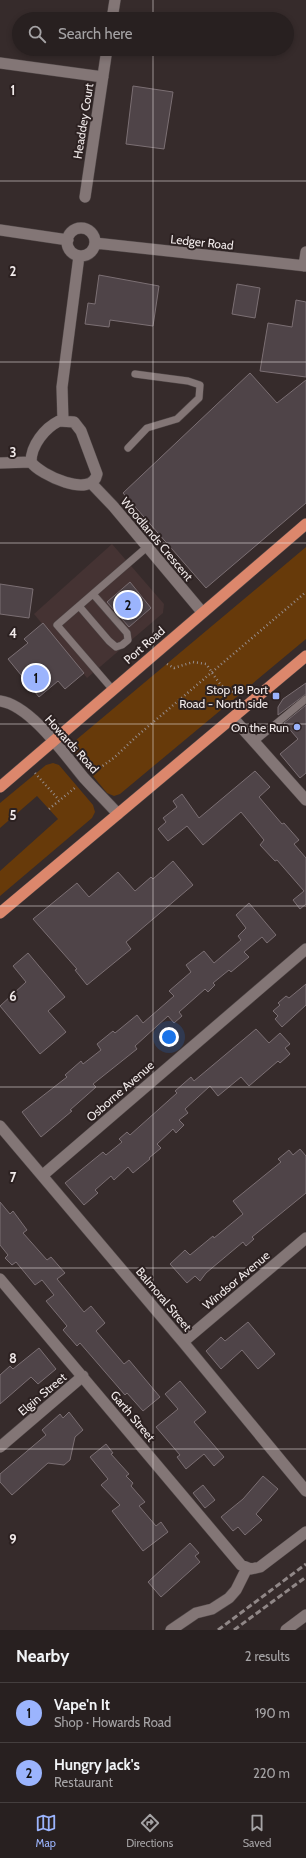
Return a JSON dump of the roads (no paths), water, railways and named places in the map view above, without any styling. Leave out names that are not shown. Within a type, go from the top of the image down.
[{"type":"highway","name":"Port Road","points":[[0,786],[306,524]]},
{"type":"highway","points":[[0,913],[306,656]]},
{"type":"street","points":[[113,12],[114,0]]},
{"type":"street","name":"Headdey Court","points":[[85,197],[106,56]]},
{"type":"street","points":[[0,63],[103,77]]},
{"type":"street","points":[[82,228],[88,230],[94,235],[95,243],[90,253],[79,256],[70,249],[68,240],[71,232],[82,228]]},
{"type":"street","points":[[0,230],[68,240]]},
{"type":"street","name":"Ledger Road","points":[[95,243],[305,266]]},
{"type":"street","points":[[305,266],[306,252]]},
{"type":"street","points":[[63,421],[62,387],[79,256]]},
{"type":"street","points":[[63,421],[74,422],[81,431],[97,474],[96,480],[82,485],[70,484],[40,472],[31,462],[31,456],[36,443],[51,425],[63,421]]},
{"type":"street","points":[[0,463],[31,462]]},
{"type":"street","name":"Woodlands Crescent","points":[[91,483],[113,506],[202,612]]},
{"type":"street","name":"Howards Road","points":[[0,701],[16,706],[54,741],[118,814]]},
{"type":"street","points":[[233,718],[306,800]]},
{"type":"street","name":"Osborne Avenue","points":[[43,1175],[306,949]]},
{"type":"street","name":"Balmoral Street","points":[[0,1126],[43,1175],[306,1491]]},
{"type":"street","name":"Windsor Avenue","points":[[183,1342],[306,1238]]},
{"type":"street","name":"Garth Street","points":[[0,1279],[237,1561],[247,1568]]},
{"type":"street","name":"Elgin Street","points":[[0,1447],[83,1376]]},
{"type":"street","points":[[171,1630],[196,1613],[212,1609],[229,1598],[236,1590],[247,1568],[260,1567],[306,1532]]},
{"type":"street","points":[[286,1630],[306,1615]]},
{"type":"lane","points":[[128,448],[147,428],[178,419],[199,398],[200,385],[188,381],[135,374]]},
{"type":"lane","points":[[112,690],[57,625],[147,547]]},
{"type":"lane","points":[[79,606],[116,647],[122,645],[128,640],[128,633],[93,594]]},
{"type":"lane","points":[[255,741],[306,699]]},
{"type":"railway","points":[[218,1630],[306,1564]]},
{"type":"railway","points":[[234,1630],[306,1577]]},
{"type":"place","name":"Hungry Jack's","points":[[128,605]]},
{"type":"place","name":"Vape'n It","points":[[36,678]]},
{"type":"place","name":"Stop 18 Port Road - North side","points":[[276,696]]},
{"type":"place","name":"On the Run","points":[[297,727]]}]
